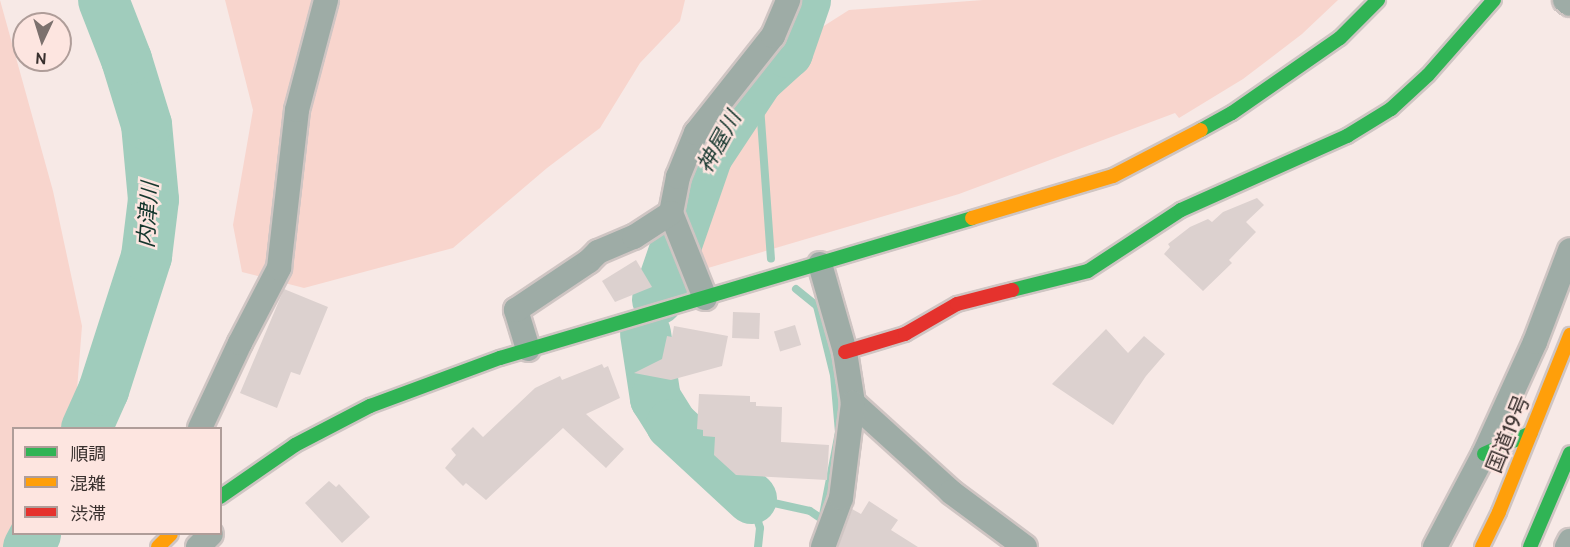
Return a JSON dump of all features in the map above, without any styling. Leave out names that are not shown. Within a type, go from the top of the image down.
[{"type":"main road","points":[[222,500],[295,445],[370,406],[528,350],[1113,176],[1232,113],[1340,38],[1378,0]]},
{"type":"main road","points":[[845,352],[905,334],[957,304],[1089,271],[1181,210],[1289,164],[1347,136],[1391,109],[1428,75],[1494,0]]},
{"type":"main road","name":"国道19号","points":[[1482,547],[1570,335]]},
{"type":"main road","points":[[1484,454],[1531,433]]},
{"type":"main road","points":[[1530,547],[1570,453]]},
{"type":"main road","points":[[158,547],[170,535]]},
{"type":"street","points":[[201,427],[240,342],[279,268],[297,110],[326,0]]},
{"type":"street","points":[[705,298],[677,226],[678,177],[696,133],[773,36],[789,0]]},
{"type":"street","points":[[1565,0],[1570,4]]},
{"type":"street","points":[[528,350],[516,310],[589,261],[598,252],[634,237],[677,226]]},
{"type":"street","points":[[1435,547],[1484,454],[1535,342],[1570,250]]},
{"type":"street","points":[[820,264],[845,352],[853,403],[841,498],[823,547]]},
{"type":"street","points":[[853,403],[951,492],[1025,547]]},
{"type":"street","points":[[198,547],[210,535]]},
{"type":"street","points":[[1567,547],[1570,541]]},
{"type":"shaded area","points":[[0,0],[12,43],[12,72],[20,72],[53,191],[82,326],[74,427],[12,427],[12,535],[21,535],[15,547],[0,547]]},
{"type":"shaded area","points":[[225,0],[685,0],[680,21],[640,63],[600,128],[547,168],[453,248],[304,288],[242,272],[233,225],[253,110]]},
{"type":"shaded area","points":[[983,0],[1338,0],[1302,34],[1243,79],[1179,118],[1175,113],[959,194],[674,278],[659,251],[687,185],[700,140],[775,57],[849,10]]},
{"type":"building","points":[[1257,198],[1264,205],[1246,222],[1256,232],[1229,260],[1232,263],[1203,291],[1164,254],[1170,247],[1168,244],[1190,227],[1208,219],[1212,222],[1223,212]]},
{"type":"building","points":[[636,260],[652,287],[615,302],[602,281]]},
{"type":"building","points":[[284,289],[328,307],[300,375],[291,372],[277,408],[240,393]]},
{"type":"building","points":[[733,312],[760,313],[759,339],[732,338]]},
{"type":"building","points":[[795,325],[801,345],[780,352],[774,331]]},
{"type":"building","points":[[674,326],[728,336],[722,366],[671,380],[634,373],[662,359],[667,336],[672,337]]},
{"type":"building","points":[[1106,329],[1128,353],[1144,336],[1165,354],[1146,376],[1113,425],[1052,384]]},
{"type":"building","points":[[602,364],[604,368],[608,366],[620,398],[586,414],[624,449],[606,468],[563,428],[486,500],[466,483],[463,486],[445,468],[456,455],[451,449],[473,427],[483,437],[535,388],[560,376],[562,380]]},
{"type":"building","points":[[699,394],[750,396],[750,402],[756,402],[756,406],[782,407],[781,442],[829,445],[827,480],[736,475],[714,455],[715,437],[703,436],[703,430],[697,429]]},
{"type":"building","points":[[329,481],[336,487],[339,484],[370,517],[342,543],[305,503]]},
{"type":"building","points":[[869,501],[898,520],[891,530],[918,547],[838,547],[852,509],[861,514]]},
{"type":"waterway","name":"内津川","points":[[86,427],[103,390],[146,256],[153,199],[146,124],[126,59],[103,0]]},
{"type":"waterway","name":"神屋川","points":[[657,299],[707,155],[758,78],[787,52],[805,0]]},
{"type":"waterway","points":[[758,78],[771,259]]},
{"type":"waterway","points":[[796,289],[817,306],[834,375],[839,432],[822,520]]},
{"type":"waterway","name":"神屋川","points":[[645,333],[655,398],[671,424],[751,498]]},
{"type":"waterway","points":[[758,547],[760,528],[751,498],[810,511],[822,519]]},
{"type":"waterway","name":"内津川","points":[[28,547],[34,535]]},
{"type":"traffic: fast","points":[[1201,130],[1232,113],[1340,38],[1378,0]]},
{"type":"traffic: fast","points":[[1012,290],[1088,271],[1181,210],[1347,136],[1391,109],[1428,75],[1494,0]]},
{"type":"traffic: fast","points":[[222,496],[295,445],[370,406],[500,358],[972,218]]},
{"type":"traffic: fast","points":[[1484,454],[1531,433]]},
{"type":"traffic: fast","points":[[1530,547],[1570,453]]},
{"type":"traffic: slow","points":[[972,218],[1113,176],[1201,130]]},
{"type":"traffic: slow","points":[[1482,547],[1499,512],[1570,335]]},
{"type":"traffic: slow","points":[[158,547],[170,535]]},
{"type":"traffic: jam","points":[[845,352],[905,334],[957,304],[1012,290]]}]
